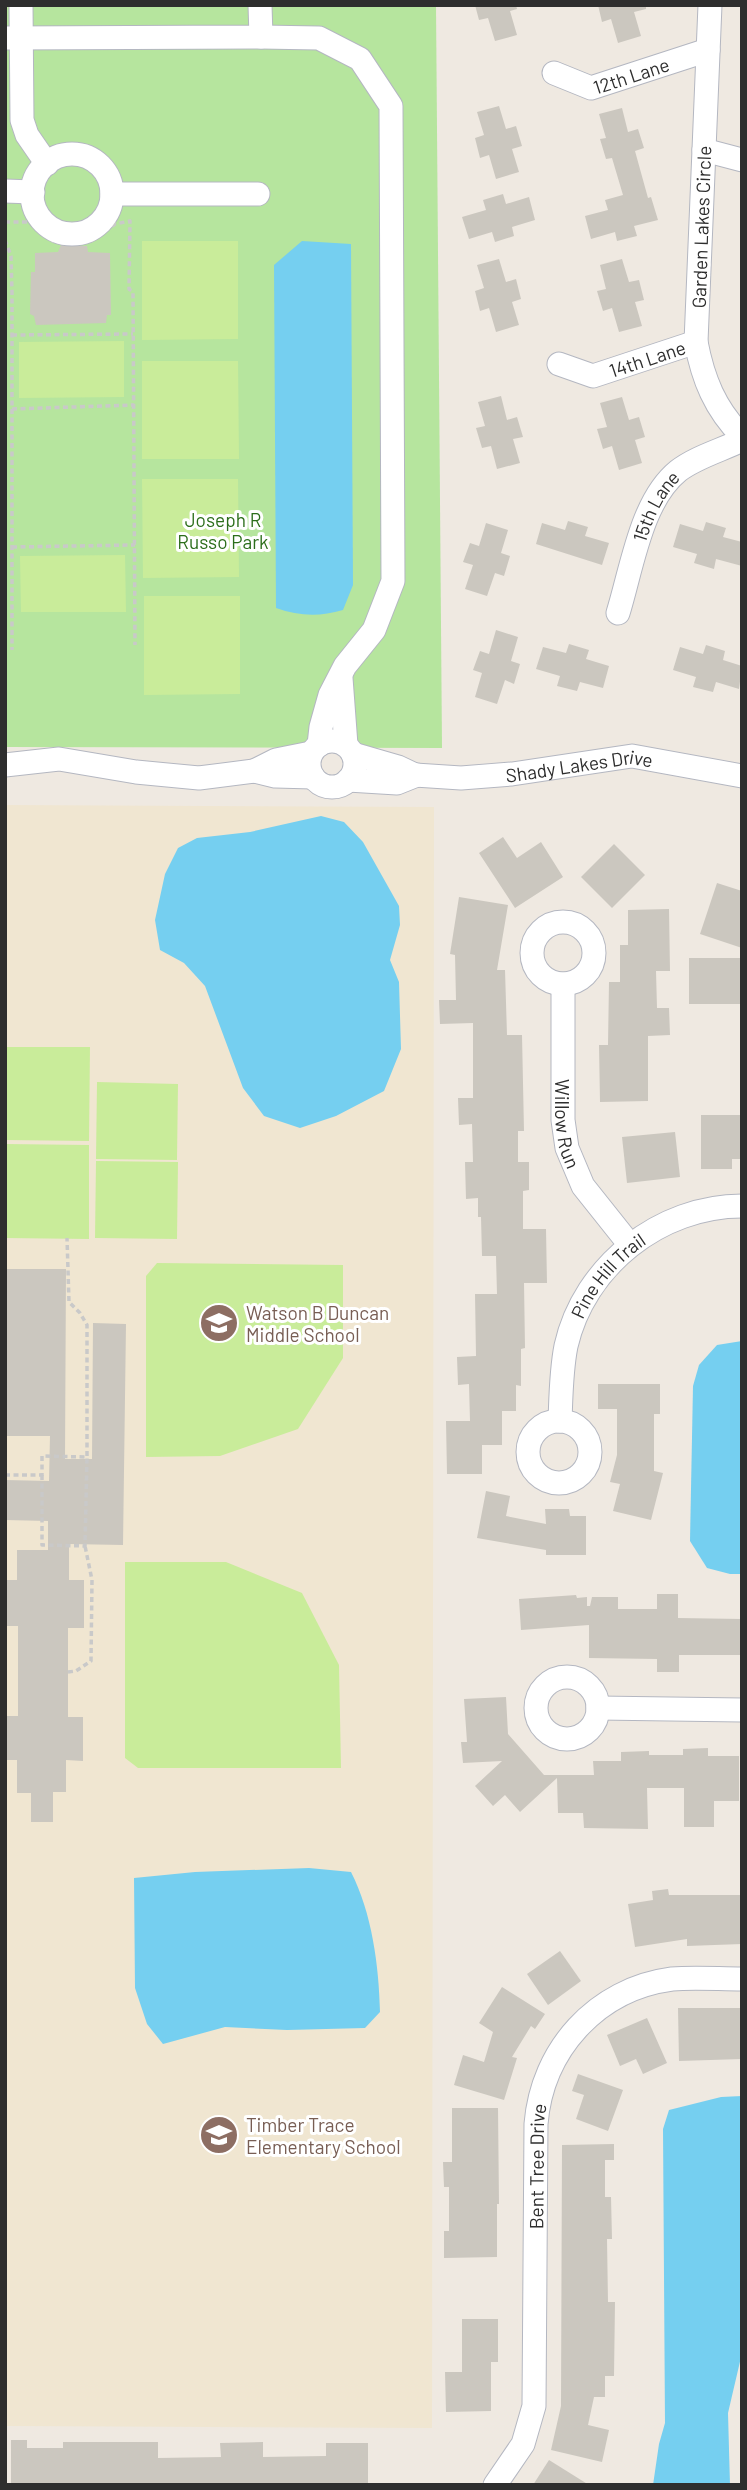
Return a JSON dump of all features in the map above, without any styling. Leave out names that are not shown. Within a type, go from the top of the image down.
[{"type":"street","points":[[21,5],[14,38],[22,120],[27,135],[47,164]]},
{"type":"street","points":[[260,5],[261,37]]},
{"type":"street","name":"Garden Lakes Circle","points":[[710,5],[696,342],[701,369],[713,400],[742,438]]},
{"type":"street","points":[[14,38],[318,38],[360,60],[391,106],[393,581],[374,630],[341,675],[330,695],[309,766],[313,777],[330,787],[337,787],[348,780],[355,768],[349,749],[341,675]]},
{"type":"street","name":"12th Lane","points":[[554,73],[592,88],[708,50]]},
{"type":"street","points":[[704,150],[742,160]]},
{"type":"street","points":[[74,154],[90,158],[103,168],[111,183],[113,200],[107,216],[95,228],[79,234],[63,234],[47,227],[37,214],[34,181],[47,164],[57,157],[74,154]]},
{"type":"street","points":[[5,191],[33,192]]},
{"type":"street","points":[[112,194],[258,194]]},
{"type":"street","name":"14th Lane","points":[[559,363],[593,376],[696,342]]},
{"type":"street","name":"15th Lane","points":[[618,613],[649,510],[661,486],[681,469],[742,438]]},
{"type":"street","points":[[254,772],[275,760],[315,749],[332,740],[349,749]]},
{"type":"street","name":"Shady Lakes Drive","points":[[349,749],[417,775],[461,778],[512,774],[632,756],[742,776]]},
{"type":"street","points":[[5,765],[59,759],[136,772],[199,778],[254,772],[275,776],[313,777]]},
{"type":"street","name":"Shady Lakes Drive","points":[[348,780],[397,783],[417,775]]},
{"type":"street","name":"Willow Run","points":[[563,984],[563,1120],[567,1148],[583,1186],[629,1245]]},
{"type":"street","name":"Pine Hill Trail","points":[[560,1421],[566,1345],[575,1318],[594,1282],[629,1245],[653,1230],[677,1218],[704,1210],[742,1206]]},
{"type":"street","points":[[598,1708],[742,1710]]},
{"type":"street","name":"Bent Tree Drive","points":[[495,2485],[523,2444],[534,2406],[536,2124],[542,2087],[551,2064],[577,2027],[599,2008],[620,1995],[672,1979],[742,1979]]},
{"type":"path","points":[[5,222],[31,222],[54,242],[91,241],[115,224],[130,221],[128,289],[133,292],[135,645]]},
{"type":"path","points":[[5,240],[11,256],[12,650]]},
{"type":"path","points":[[12,335],[133,334]]},
{"type":"path","points":[[12,408],[134,405]]},
{"type":"path","points":[[12,547],[135,545]]},
{"type":"path","points":[[67,1238],[69,1302],[87,1325],[85,1546],[92,1580],[91,1661],[76,1671],[68,1671]]},
{"type":"path","points":[[85,1546],[42,1545],[42,1475],[43,1456],[87,1457]]},
{"type":"path","points":[[5,1475],[42,1475]]},
{"type":"shaded area","name":"Watson B Duncan Middle School","points":[[5,805],[434,807],[432,2428],[5,2426]]},
{"type":"green space","name":"Joseph R Russo Park","points":[[5,5],[436,5],[442,748],[5,747]]},
{"type":"green space","points":[[142,241],[238,241],[238,339],[142,340]]},
{"type":"green space","points":[[124,341],[124,397],[19,398],[19,342]]},
{"type":"green space","points":[[142,361],[238,361],[239,459],[142,459]]},
{"type":"green space","points":[[142,479],[238,479],[239,577],[143,578]]},
{"type":"green space","points":[[125,555],[126,612],[21,612],[20,556]]},
{"type":"green space","points":[[144,596],[240,596],[240,694],[144,695]]},
{"type":"green space","points":[[5,1047],[90,1047],[89,1141],[5,1140]]},
{"type":"green space","points":[[97,1082],[178,1084],[177,1160],[96,1159]]},
{"type":"green space","points":[[5,1144],[89,1145],[89,1239],[5,1238]]},
{"type":"green space","points":[[96,1161],[178,1162],[177,1239],[95,1238]]},
{"type":"green space","points":[[157,1263],[343,1265],[343,1358],[298,1429],[220,1456],[146,1457],[146,1276]]},
{"type":"green space","points":[[125,1562],[226,1562],[302,1593],[339,1665],[341,1768],[138,1768],[125,1758]]},
{"type":"water","points":[[302,241],[351,244],[353,585],[343,610],[317,615],[276,608],[274,265]]},
{"type":"water","points":[[321,816],[344,822],[363,842],[399,906],[400,925],[390,960],[399,982],[401,1049],[384,1091],[336,1116],[300,1128],[264,1116],[243,1088],[205,986],[184,963],[160,950],[155,920],[165,874],[178,848],[197,838],[250,832]]},
{"type":"water","points":[[742,1341],[742,1574],[730,1574],[707,1568],[690,1541],[693,1386],[699,1365],[717,1345]]},
{"type":"water","points":[[309,1868],[351,1872],[364,1905],[373,1940],[380,2012],[365,2028],[287,2030],[225,2027],[163,2044],[147,2024],[135,1988],[134,1878],[195,1872]]},
{"type":"water","points":[[742,2096],[742,2353],[728,2413],[730,2485],[653,2485],[665,2423],[663,2129],[669,2110],[721,2097]]},
{"type":"building","points":[[475,5],[516,5],[517,9],[510,11],[517,35],[495,41],[488,18],[479,20]]},
{"type":"building","points":[[598,5],[646,5],[646,9],[634,12],[641,36],[618,43],[611,19],[602,22]]},
{"type":"building","points":[[499,106],[506,129],[516,126],[522,146],[512,149],[519,172],[496,179],[489,155],[480,158],[475,138],[484,135],[477,112]]},
{"type":"building","points":[[622,108],[628,132],[638,129],[644,148],[635,151],[648,198],[651,197],[658,220],[634,226],[637,236],[617,241],[615,232],[591,239],[585,216],[608,210],[605,200],[623,195],[612,158],[606,159],[600,139],[606,138],[599,114]]},
{"type":"building","points":[[503,194],[506,204],[529,197],[535,220],[512,227],[514,236],[495,242],[492,232],[469,239],[462,217],[486,210],[483,200]]},
{"type":"building","points":[[61,245],[87,246],[88,252],[110,253],[111,315],[107,315],[106,323],[36,325],[34,316],[30,314],[31,272],[35,272],[35,253],[58,252]]},
{"type":"building","points":[[499,259],[506,282],[516,279],[521,299],[512,302],[519,325],[496,332],[489,308],[480,311],[475,291],[484,288],[477,265]]},
{"type":"building","points":[[622,259],[629,282],[639,280],[644,300],[635,302],[642,326],[619,332],[612,308],[603,311],[597,291],[606,289],[600,265]]},
{"type":"building","points":[[501,396],[507,420],[517,417],[523,437],[513,439],[520,463],[497,469],[491,446],[482,448],[476,428],[485,426],[478,402]]},
{"type":"building","points":[[622,397],[629,420],[639,417],[645,437],[635,440],[642,463],[619,470],[612,446],[603,449],[597,429],[607,427],[600,403]]},
{"type":"building","points":[[568,521],[588,527],[585,536],[609,543],[602,565],[536,544],[542,523],[565,530]]},
{"type":"building","points":[[706,522],[726,528],[723,537],[742,542],[742,566],[716,559],[714,569],[694,563],[697,554],[673,547],[680,524],[703,531]]},
{"type":"building","points":[[486,523],[508,530],[501,553],[510,556],[504,576],[495,573],[487,596],[465,589],[473,565],[463,562],[470,543],[479,546]]},
{"type":"building","points":[[496,630],[518,637],[511,661],[520,664],[514,684],[505,680],[497,704],[475,697],[482,673],[473,670],[480,651],[489,654]]},
{"type":"building","points":[[569,644],[589,650],[586,659],[609,666],[603,688],[580,682],[577,691],[557,686],[560,676],[536,669],[543,647],[566,653]]},
{"type":"building","points":[[706,645],[725,651],[723,660],[742,666],[739,689],[716,682],[713,692],[693,687],[696,677],[673,670],[680,647],[703,654]]},
{"type":"building","points":[[503,837],[517,858],[541,842],[563,877],[515,908],[479,853]]},
{"type":"building","points":[[614,844],[645,875],[612,908],[581,877]]},
{"type":"building","points":[[717,883],[742,891],[742,948],[700,934]]},
{"type":"building","points":[[459,897],[508,905],[497,970],[505,970],[507,1035],[522,1035],[524,1131],[518,1131],[518,1162],[529,1162],[529,1190],[523,1191],[523,1229],[546,1229],[547,1283],[524,1283],[525,1348],[521,1349],[521,1386],[516,1385],[516,1411],[502,1411],[502,1445],[482,1445],[482,1474],[447,1474],[446,1421],[470,1421],[469,1384],[458,1385],[457,1357],[476,1356],[475,1294],[497,1294],[496,1256],[482,1256],[478,1198],[466,1199],[465,1162],[473,1162],[472,1124],[459,1125],[458,1098],[473,1098],[473,1023],[440,1024],[439,1000],[456,1000],[455,955],[450,954]]},
{"type":"building","points":[[669,909],[670,971],[656,971],[657,1008],[669,1008],[670,1035],[648,1036],[648,1101],[600,1102],[599,1045],[608,1045],[609,982],[620,982],[620,945],[628,945],[628,910]]},
{"type":"building","points":[[689,958],[742,958],[742,1004],[689,1004]]},
{"type":"building","points":[[701,1115],[742,1115],[742,1159],[732,1159],[732,1169],[701,1169]]},
{"type":"building","points":[[675,1132],[680,1177],[627,1183],[622,1137]]},
{"type":"building","points":[[5,1269],[66,1269],[65,1459],[92,1459],[93,1323],[126,1324],[123,1545],[69,1544],[69,1580],[84,1580],[84,1628],[68,1628],[68,1717],[83,1717],[83,1761],[66,1760],[66,1792],[53,1792],[53,1822],[31,1822],[31,1793],[17,1793],[17,1760],[5,1760],[5,1716],[18,1716],[18,1626],[5,1626],[5,1580],[17,1580],[17,1550],[48,1550],[48,1521],[5,1520],[5,1480],[49,1481],[50,1436],[5,1436]]},
{"type":"building","points":[[598,1384],[660,1384],[660,1414],[654,1414],[654,1471],[663,1473],[651,1520],[613,1511],[620,1484],[610,1482],[617,1455],[617,1409],[598,1409]]},
{"type":"building","points":[[486,1491],[510,1496],[506,1516],[546,1524],[545,1509],[569,1509],[570,1516],[586,1516],[586,1555],[546,1555],[546,1550],[477,1538]]},
{"type":"building","points":[[657,1594],[678,1594],[678,1618],[742,1619],[742,1655],[679,1655],[679,1672],[657,1672],[657,1659],[589,1658],[589,1625],[521,1630],[519,1599],[576,1595],[577,1598],[587,1597],[587,1606],[590,1606],[592,1597],[618,1597],[618,1609],[657,1609]]},
{"type":"building","points":[[506,1697],[508,1734],[544,1775],[594,1775],[593,1761],[621,1761],[621,1752],[649,1751],[649,1755],[683,1755],[683,1749],[708,1748],[708,1756],[739,1756],[739,1801],[714,1801],[714,1827],[684,1827],[684,1788],[647,1788],[648,1829],[584,1828],[583,1813],[558,1813],[557,1778],[520,1812],[505,1795],[493,1806],[475,1786],[502,1761],[463,1763],[461,1742],[467,1742],[464,1699]]},
{"type":"building","points":[[668,1889],[669,1895],[742,1895],[742,1944],[687,1946],[687,1939],[635,1947],[628,1904],[653,1900],[652,1891]]},
{"type":"building","points":[[560,1951],[581,1981],[548,2005],[527,1974]]},
{"type":"building","points":[[502,1987],[545,2014],[535,2029],[531,2026],[512,2057],[517,2058],[504,2100],[454,2085],[463,2055],[484,2062],[493,2032],[479,2023]]},
{"type":"building","points":[[678,2008],[742,2008],[742,2059],[679,2061]]},
{"type":"building","points":[[647,2018],[667,2063],[643,2074],[636,2059],[620,2066],[607,2035]]},
{"type":"building","points":[[578,2074],[623,2090],[608,2131],[576,2119],[584,2095],[572,2091]]},
{"type":"building","points":[[452,2108],[498,2108],[497,2257],[444,2258],[444,2231],[449,2231],[449,2187],[444,2187],[443,2162],[452,2162]]},
{"type":"building","points":[[614,2144],[614,2160],[605,2160],[605,2197],[611,2197],[612,2239],[607,2239],[608,2302],[615,2302],[614,2376],[605,2376],[605,2397],[594,2397],[588,2425],[609,2430],[602,2462],[551,2450],[561,2406],[562,2145]]},
{"type":"building","points":[[462,2319],[498,2319],[498,2362],[491,2362],[491,2411],[446,2412],[445,2372],[462,2372]]},
{"type":"building","points":[[11,2440],[27,2440],[27,2448],[63,2448],[63,2442],[158,2442],[158,2458],[221,2457],[220,2443],[263,2442],[263,2457],[326,2456],[326,2443],[368,2443],[368,2485],[11,2485]]},
{"type":"building","points":[[549,2460],[589,2485],[533,2485]]},
{"type":"place","name":"Watson B Duncan Middle School","points":[[219,1323]]},
{"type":"place","name":"Timber Trace Elementary School","points":[[219,2135]]}]
